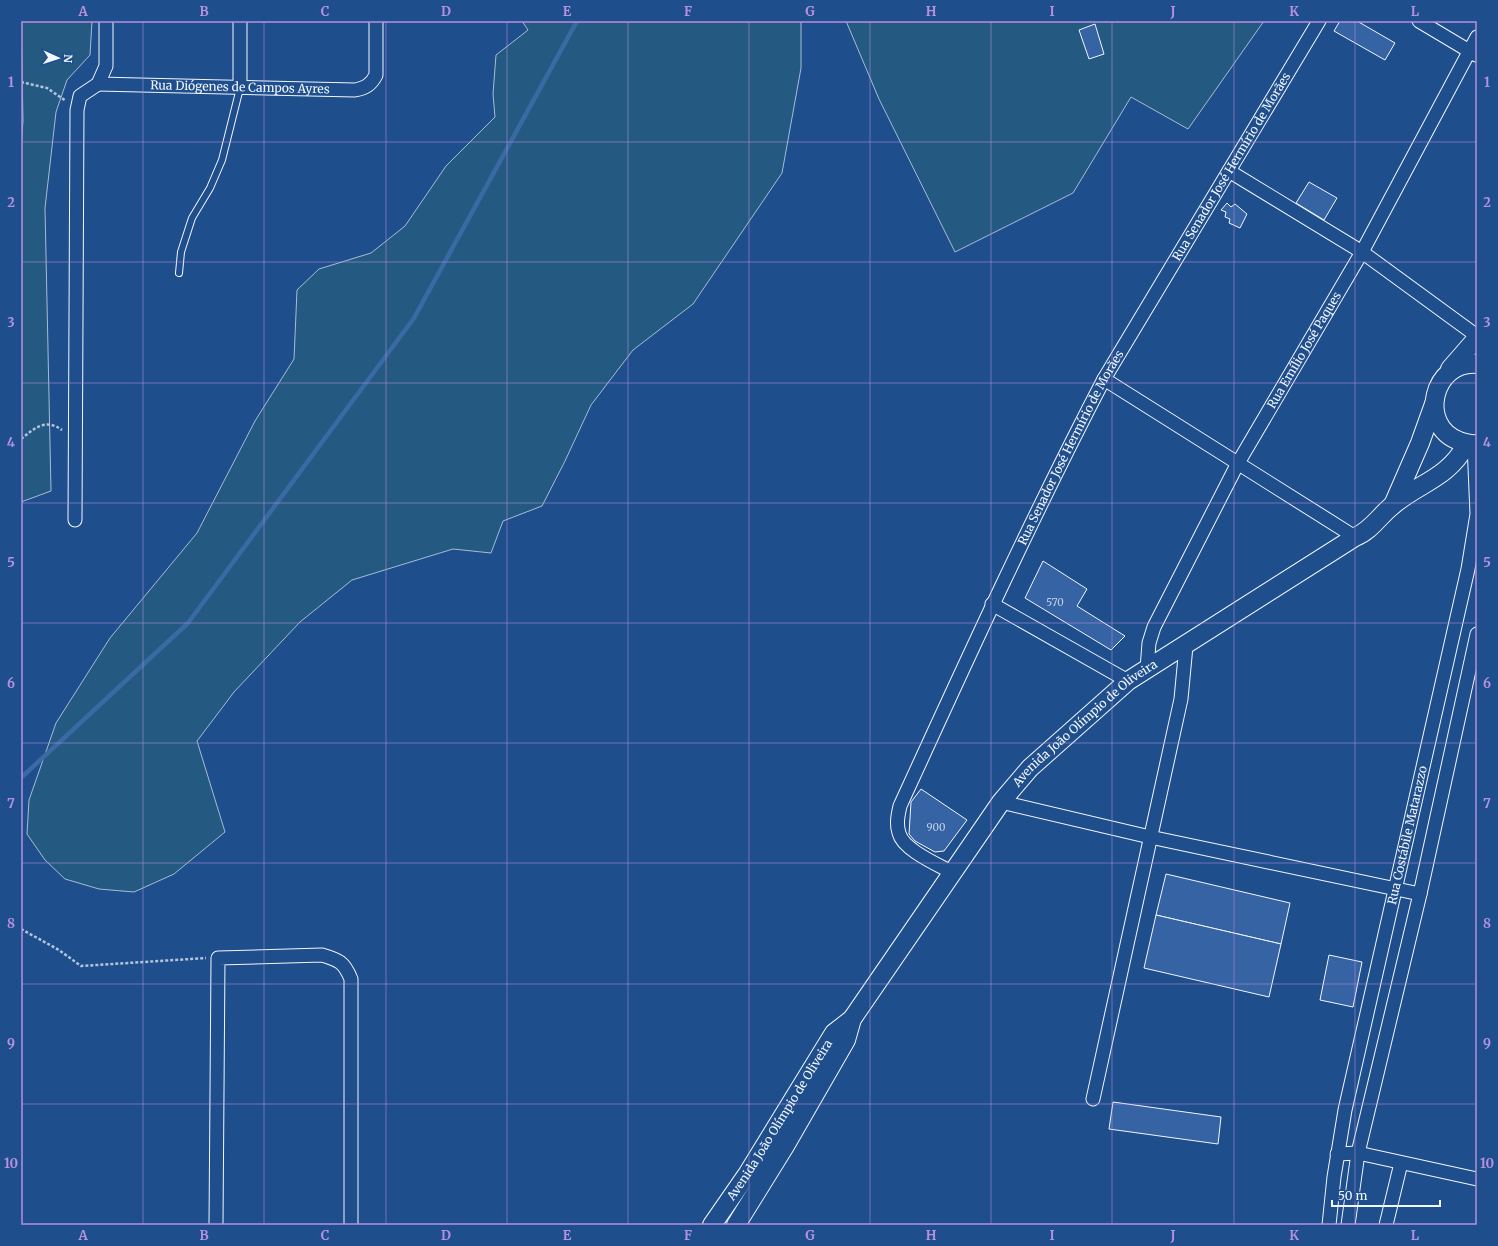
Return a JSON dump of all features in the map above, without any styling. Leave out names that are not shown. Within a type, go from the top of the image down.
[{"type":"main road","points":[[1446,375],[1477,337]]},
{"type":"main road","points":[[1446,375],[1457,367],[1471,363],[1477,364]]},
{"type":"main road","name":"Avenida João Olímpio de Oliveira","points":[[1393,505],[1420,443],[1434,404],[1437,388],[1446,375]]},
{"type":"main road","points":[[1434,404],[1436,418],[1443,430],[1454,439],[1473,444]]},
{"type":"main road","name":"Avenida João Olímpio de Oliveira","points":[[712,1225],[748,1173],[834,1033],[852,1019],[1001,802],[1030,768],[1128,681],[1186,646],[1356,536],[1362,534],[1393,505],[1447,470],[1473,444]]},
{"type":"main road","name":"Avenida João Olímpio de Oliveira","points":[[736,1225],[785,1146],[846,1040],[852,1019]]},
{"type":"street","points":[[75,520],[77,110],[80,96],[98,84],[106,66],[106,21]]},
{"type":"street","points":[[240,21],[240,88]]},
{"type":"street","name":"Rua Diógenes de Campos Ayres","points":[[98,84],[355,90],[365,88],[372,82],[376,75],[376,21]]},
{"type":"street","name":"Rua Senador José Hermírio de Morães","points":[[953,873],[908,847],[899,835],[897,822],[900,806],[992,604],[1104,379],[1319,21]]},
{"type":"street","points":[[1419,21],[1473,54]]},
{"type":"street","name":"Rua Emílio José Paques","points":[[1147,669],[1149,643],[1154,627],[1238,463],[1362,252],[1473,54],[1477,37]]},
{"type":"street","points":[[1230,171],[1362,252],[1477,337]]},
{"type":"street","points":[[1104,379],[1356,536]]},
{"type":"street","name":"Rua Costábile Matarazzo","points":[[1329,1225],[1344,1110],[1468,569],[1477,514],[1473,444]]},
{"type":"street","points":[[992,604],[1128,681]]},
{"type":"street","name":"Rua Costábile Matarazzo","points":[[1348,1225],[1358,1153],[1420,894],[1475,651],[1477,634]]},
{"type":"street","points":[[1093,1100],[1181,699],[1186,646]]},
{"type":"street","points":[[1450,648],[1475,651]]},
{"type":"street","points":[[1001,802],[1150,837],[1420,894]]},
{"type":"street","points":[[216,1225],[218,958],[322,955],[336,959],[346,966],[351,979],[351,1225]]},
{"type":"street","points":[[1338,1154],[1358,1153],[1477,1179]]},
{"type":"street","points":[[1386,1225],[1402,1163]]},
{"type":"lane","points":[[179,273],[181,252],[192,218],[210,188],[222,160],[240,88]]},
{"type":"path","points":[[21,82],[47,88],[60,96],[77,110]]},
{"type":"path","points":[[21,439],[39,426],[47,424],[54,425],[75,440]]},
{"type":"path","points":[[21,929],[59,950],[82,966],[218,958]]},
{"type":"shaded area","points":[[21,21],[92,21],[90,55],[67,80],[56,112],[45,208],[51,491],[21,502],[21,147],[23,121]]},
{"type":"shaded area","points":[[522,21],[801,21],[801,68],[782,173],[693,304],[633,350],[591,405],[542,506],[503,521],[491,553],[453,549],[352,580],[300,622],[234,692],[197,741],[225,832],[174,874],[134,892],[99,889],[65,879],[45,860],[27,834],[29,800],[56,723],[110,638],[197,533],[255,421],[294,359],[297,290],[319,269],[371,253],[405,226],[446,166],[495,117],[493,94],[496,55],[528,30]]},
{"type":"shaded area","points":[[846,21],[1264,21],[1188,129],[1131,97],[1073,193],[955,252],[879,99]]},
{"type":"building","points":[[1340,21],[1357,21],[1395,43],[1385,60],[1334,31]]},
{"type":"building","points":[[1095,24],[1104,54],[1089,59],[1079,30]]},
{"type":"building","points":[[1309,182],[1337,198],[1324,220],[1296,203]]},
{"type":"building","points":[[1227,203],[1231,207],[1235,204],[1247,214],[1240,228],[1229,223],[1230,219],[1225,217],[1226,212],[1221,210]]},
{"type":"building","points":[[1043,561],[1087,589],[1077,606],[1125,636],[1111,650],[1025,598]]},
{"type":"building","points":[[921,789],[967,820],[944,851],[935,852],[915,841],[909,834],[911,802]]},
{"type":"building","points":[[1166,874],[1290,903],[1281,944],[1156,915]]},
{"type":"building","points":[[1156,915],[1281,944],[1269,997],[1144,968]]},
{"type":"building","points":[[1329,955],[1362,962],[1353,1007],[1320,1000]]},
{"type":"building","points":[[1113,1102],[1221,1117],[1218,1144],[1109,1129]]},
{"type":"waterway","points":[[23,776],[188,623],[414,318],[577,21]]}]
